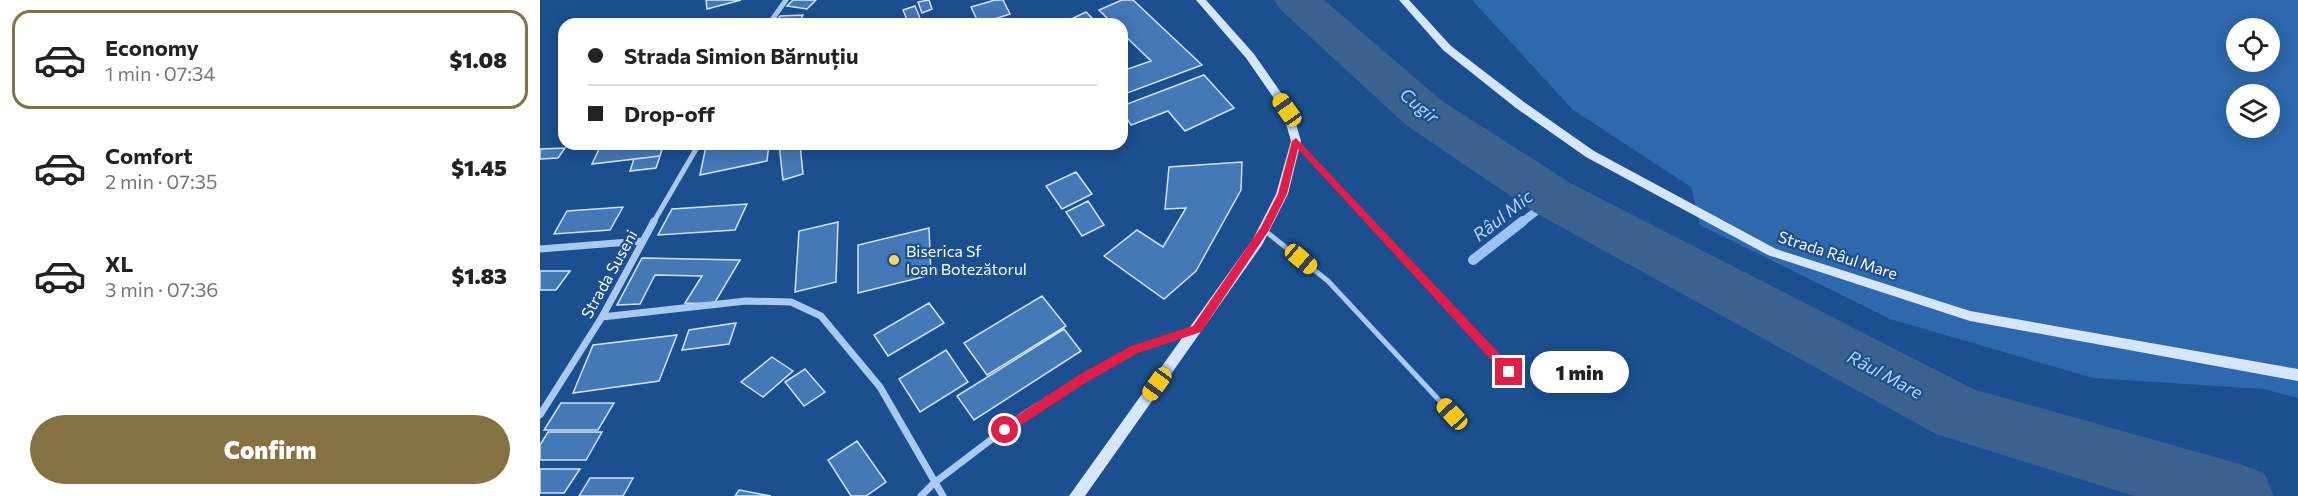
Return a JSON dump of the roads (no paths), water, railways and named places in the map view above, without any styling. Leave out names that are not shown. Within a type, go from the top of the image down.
[{"type":"street","points":[[773,18],[786,0]]},
{"type":"street","points":[[1076,496],[1197,329],[1264,230],[1282,194],[1296,141],[1287,110],[1250,56],[1201,0]]},
{"type":"street","name":"Strada Râul Mare","points":[[1404,0],[1447,48],[1520,105],[1590,154],[1772,252],[1970,316],[2298,375]]},
{"type":"street","name":"Strada Suseni","points":[[540,416],[602,317],[642,241],[695,150]]},
{"type":"street","points":[[540,249],[642,241]]},
{"type":"street","points":[[602,317],[746,301],[791,302],[821,315],[880,387],[943,496]]},
{"type":"street","points":[[921,496],[934,483],[1022,416],[1083,378],[1134,350],[1197,329]]},
{"type":"lane","points":[[1296,141],[1509,372]]},
{"type":"lane","points":[[1264,230],[1328,281],[1452,414]]},
{"type":"waterway","name":"Râul Mare","points":[[1297,0],[1424,113],[1553,198],[1959,414],[2240,496]]},
{"type":"waterway","name":"Râul Mic","points":[[1521,223],[1553,198]]},
{"type":"waterway","name":"Râul Mic","points":[[1473,260],[1523,221]]},
{"type":"place","name":"Biserica Sf Ioan Botezătorul","points":[[894,260]]},
{"type":"water label","name":"Cugir","points":[[1419,106]]}]
